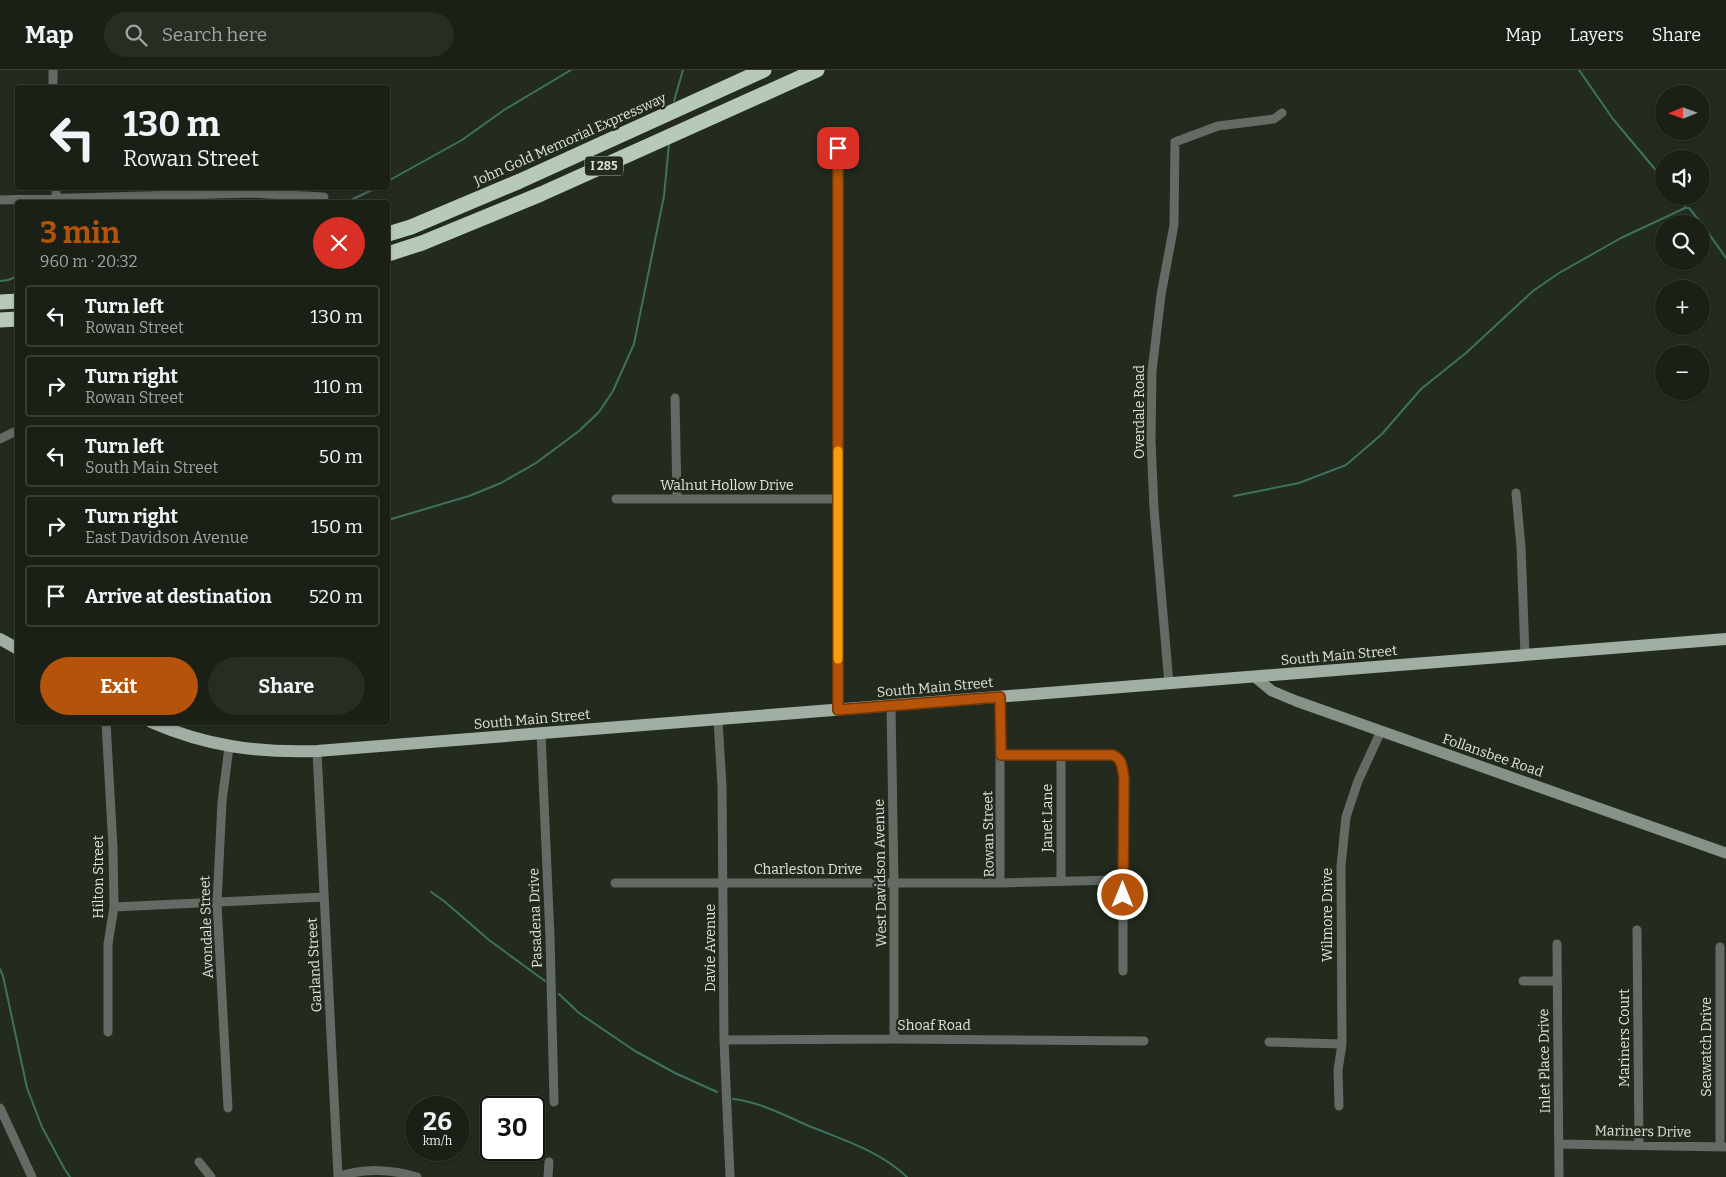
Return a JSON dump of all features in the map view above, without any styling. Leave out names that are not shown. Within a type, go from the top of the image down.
[{"type":"highway","name":"John Gold Memorial Expressway","points":[[390,233],[411,227],[520,181],[764,70]]},
{"type":"highway","name":"I 285","points":[[390,253],[422,243],[541,194],[816,70]]},
{"type":"highway","points":[[0,302],[15,301]]},
{"type":"highway","points":[[0,320],[15,319]]},
{"type":"main road","points":[[0,639],[15,647]]},
{"type":"main road","name":"South Main Street","points":[[158,725],[180,735],[229,747],[277,752],[317,751],[1726,639]]},
{"type":"street","points":[[53,70],[54,85]]},
{"type":"street","name":"Overdale Road","points":[[1169,684],[1154,509],[1151,440],[1152,381],[1161,295],[1174,225],[1175,142],[1218,126],[1274,119],[1282,113]]},
{"type":"street","points":[[838,148],[838,710]]},
{"type":"street","points":[[56,190],[56,198]]},
{"type":"street","points":[[0,200],[251,193],[324,197]]},
{"type":"street","points":[[675,398],[677,499]]},
{"type":"street","points":[[0,439],[15,432]]},
{"type":"street","points":[[1516,493],[1521,547],[1525,655]]},
{"type":"street","name":"Walnut Hollow Drive","points":[[616,499],[839,499]]},
{"type":"street","name":"Follansbee Road","points":[[1255,677],[1264,686],[1280,695],[1726,853]]},
{"type":"street","name":"Rowan Street","points":[[1000,697],[1000,883],[1115,880],[1123,876]]},
{"type":"street","name":"West Davidson Avenue","points":[[891,706],[894,1039]]},
{"type":"street","name":"Davie Avenue","points":[[718,720],[722,786],[724,882],[724,1040],[730,1177]]},
{"type":"street","name":"Hilton Street","points":[[106,725],[113,848],[114,907],[108,944],[108,1032]]},
{"type":"street","name":"Wilmore Drive","points":[[1339,1106],[1338,1070],[1342,1044],[1341,866],[1346,817],[1358,781],[1381,731]]},
{"type":"street","name":"Pasadena Drive","points":[[541,734],[550,937],[554,1102]]},
{"type":"street","name":"Avondale Street","points":[[228,1108],[217,903],[220,831],[229,747]]},
{"type":"street","name":"Garland Street","points":[[317,751],[338,1177]]},
{"type":"street","points":[[1001,755],[1113,755],[1119,758],[1122,763],[1124,778],[1123,971]]},
{"type":"street","name":"Janet Lane","points":[[1061,881],[1062,755]]},
{"type":"street","name":"Charleston Drive","points":[[615,883],[1000,883]]},
{"type":"street","points":[[114,907],[324,898]]},
{"type":"street","name":"Mariners Court","points":[[1637,930],[1639,1145]]},
{"type":"street","name":"Inlet Place Drive","points":[[1557,944],[1559,1177]]},
{"type":"street","name":"Seawatch Drive","points":[[1720,947],[1723,1147]]},
{"type":"street","points":[[1523,981],[1557,981]]},
{"type":"street","name":"Shoaf Road","points":[[724,1040],[1144,1041]]},
{"type":"street","points":[[1269,1042],[1342,1044]]},
{"type":"street","points":[[0,1108],[32,1177]]},
{"type":"street","name":"Mariners Drive","points":[[1559,1144],[1723,1147]]},
{"type":"street","points":[[199,1162],[211,1177]]},
{"type":"street","points":[[548,1177],[549,1162]]},
{"type":"street","points":[[338,1177],[351,1172],[380,1171],[397,1172],[417,1177]]},
{"type":"waterway","points":[[390,180],[462,140],[504,110],[571,70]]},
{"type":"waterway","points":[[674,101],[683,70]]},
{"type":"waterway","points":[[1579,70],[1613,119],[1655,169]]},
{"type":"waterway","points":[[390,519],[469,496],[501,483],[536,463],[579,431],[599,412],[613,391],[634,344],[664,196],[669,144]]},
{"type":"waterway","points":[[351,200],[372,190]]},
{"type":"waterway","points":[[1685,208],[1689,208],[1726,258]]},
{"type":"waterway","points":[[1234,496],[1299,483],[1346,465],[1382,434],[1421,389],[1466,353],[1533,291],[1559,273],[1621,238],[1685,208]]},
{"type":"waterway","points":[[0,281],[15,277]]},
{"type":"waterway","points":[[431,892],[489,940],[545,981]]},
{"type":"waterway","points":[[0,969],[27,1088],[42,1127],[70,1177]]},
{"type":"waterway","points":[[559,994],[579,1013],[635,1051],[675,1073],[717,1092]]},
{"type":"waterway","points":[[733,1099],[753,1103],[772,1110],[861,1147],[885,1160],[907,1177]]},
{"type":"slow traffic","points":[[838,451],[838,659]]},
{"type":"route","points":[[838,148],[838,710],[1000,697],[1001,755],[1113,755],[1119,758],[1122,763],[1124,778],[1123,895]]}]
